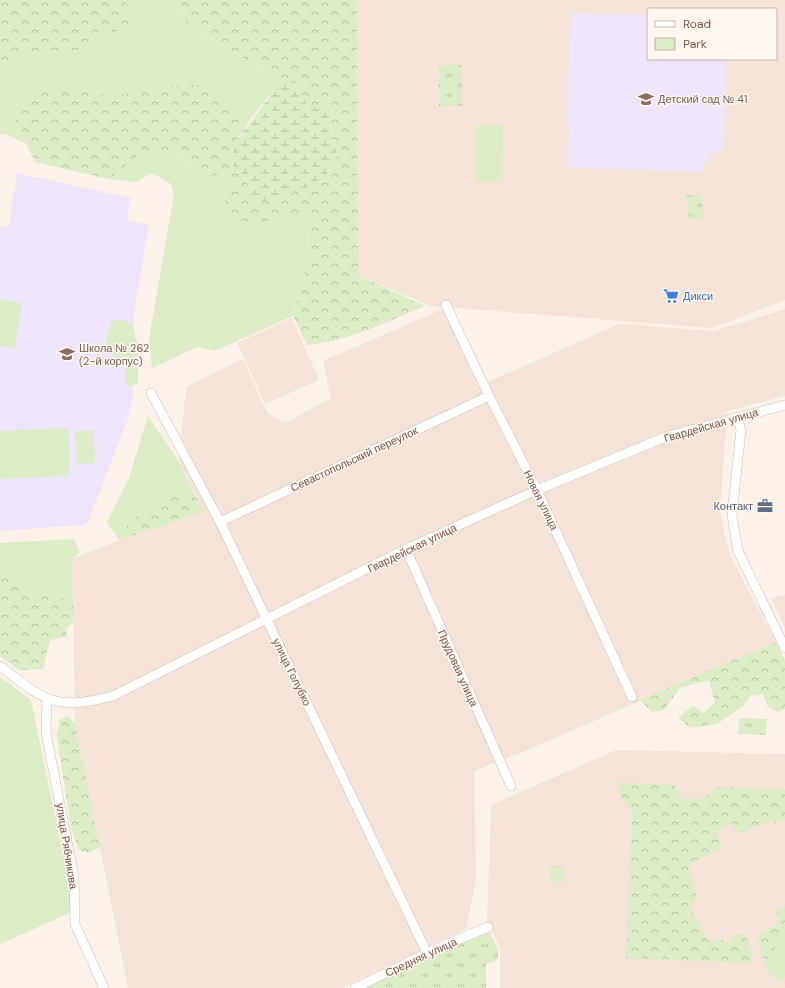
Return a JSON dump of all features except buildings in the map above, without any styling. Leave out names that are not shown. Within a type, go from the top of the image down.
[{"type":"street","name":"Новая улица","points":[[446,305],[489,396],[537,490],[632,697]]},
{"type":"street","name":"улица Голубко","points":[[151,393],[220,522],[427,953]]},
{"type":"street","name":"Севастопольский переулок","points":[[220,522],[489,396]]},
{"type":"street","name":"Гвардейская улица","points":[[47,700],[72,704],[92,702],[113,696],[406,549],[537,490],[668,436],[785,405]]},
{"type":"street","points":[[737,417],[740,430],[732,515],[738,551],[785,648]]},
{"type":"street","name":"Прудовая улица","points":[[406,549],[511,786]]},
{"type":"street","points":[[0,666],[31,690],[47,700]]},
{"type":"street","name":"улица Рябчикова","points":[[47,700],[46,733],[74,877],[75,924],[104,988]]},
{"type":"street","name":"Средняя улица","points":[[355,988],[427,953],[488,927]]},
{"type":"shaded area","points":[[357,0],[785,0],[785,300],[712,328],[430,306],[358,275]]},
{"type":"shaded area","name":"Детский сад № 41","points":[[571,13],[647,15],[647,60],[726,60],[724,149],[721,152],[710,151],[709,159],[704,164],[704,172],[567,168],[569,130],[566,124]]},
{"type":"shaded area","name":"Школа № 262 (2-й корпус)","points":[[17,173],[131,198],[127,220],[149,225],[134,315],[133,396],[128,419],[88,522],[84,525],[0,531],[0,226],[9,227]]},
{"type":"shaded area","points":[[443,309],[479,386],[619,324],[714,331],[785,309],[785,396],[727,411],[720,513],[729,553],[776,642],[513,756],[474,771],[476,879],[466,929],[341,988],[128,988],[75,723],[72,559],[119,540],[204,512],[179,462],[186,387],[243,359],[267,413],[285,423],[331,398],[323,361]]},
{"type":"shaded area","points":[[292,318],[319,380],[265,404],[237,343]]},
{"type":"shaded area","points":[[785,595],[785,628],[771,598]]},
{"type":"shaded area","points":[[616,750],[785,754],[785,988],[500,988],[500,948],[487,921],[491,805]]},
{"type":"green space","points":[[0,0],[123,0],[130,7],[134,19],[129,24],[81,50],[28,53],[0,66]]},
{"type":"green space","points":[[123,0],[173,0],[187,24],[252,63],[283,78],[249,121],[238,112],[187,83],[111,96],[90,91],[15,121],[25,143],[5,134],[0,134],[0,66],[28,53],[81,50],[130,7]]},
{"type":"green space","points":[[173,0],[357,0],[358,275],[425,306],[382,324],[337,340],[307,345],[293,316],[308,260],[309,212],[260,223],[238,220],[223,206],[230,189],[223,173],[206,178],[182,157],[166,152],[140,154],[109,179],[35,162],[15,121],[25,101],[46,92],[90,91],[111,96],[187,83],[217,91],[249,121],[236,142],[231,163],[245,179],[257,202],[281,195],[337,156],[330,125],[308,107],[295,81],[283,78],[252,63],[187,24]]},
{"type":"green space","points":[[462,65],[462,106],[439,106],[439,66]]},
{"type":"green space","points":[[283,78],[295,81],[308,107],[333,112],[330,125],[337,156],[326,175],[303,190],[257,202],[245,179],[231,163],[236,142]]},
{"type":"green space","points":[[476,125],[503,125],[502,182],[475,182]]},
{"type":"green space","points":[[166,152],[182,157],[194,169],[223,173],[230,189],[260,223],[309,212],[308,260],[293,316],[215,351],[197,347],[152,368],[149,338],[174,195],[171,184],[152,173],[136,182],[109,179],[140,154]]},
{"type":"green space","points":[[701,194],[704,218],[689,220],[686,196]]},
{"type":"green space","points":[[0,299],[22,303],[15,348],[0,346]]},
{"type":"green space","points":[[122,320],[133,325],[138,348],[138,383],[130,387],[125,383],[125,367],[122,359],[110,353],[106,345],[107,336],[112,321]]},
{"type":"green space","points":[[148,416],[179,462],[194,493],[176,492],[168,495],[162,503],[149,513],[137,516],[127,525],[119,540],[107,522],[129,478]]},
{"type":"green space","points":[[68,428],[70,476],[0,479],[0,431]]},
{"type":"green space","points":[[94,430],[95,463],[77,464],[75,431]]},
{"type":"green space","points":[[176,492],[194,493],[204,512],[119,540],[126,527],[134,518],[154,509],[168,496]]},
{"type":"green space","points":[[74,539],[80,552],[72,559],[73,605],[56,593],[36,596],[20,591],[8,571],[0,562],[0,543]]},
{"type":"green space","points":[[0,562],[8,571],[20,591],[36,596],[56,593],[73,605],[74,622],[67,628],[66,637],[50,640],[43,669],[19,670],[0,656]]},
{"type":"green space","points":[[776,642],[785,660],[785,709],[777,712],[768,707],[763,694],[750,696],[743,706],[717,724],[691,728],[678,718],[693,705],[703,713],[715,703],[709,680],[680,688],[664,710],[652,712],[640,700]]},
{"type":"green space","points":[[0,677],[31,700],[68,878],[72,912],[0,944]]},
{"type":"green space","points":[[67,716],[75,723],[100,847],[88,853],[79,850],[71,829],[57,737],[59,720]]},
{"type":"green space","points":[[739,718],[767,719],[766,735],[738,734]]},
{"type":"green space","points":[[618,783],[675,785],[680,799],[702,799],[718,787],[785,790],[785,819],[775,823],[773,820],[737,834],[732,823],[717,831],[722,848],[695,861],[688,867],[698,899],[689,905],[708,941],[720,939],[731,944],[732,934],[745,934],[752,954],[751,963],[626,958],[632,813],[619,793]]},
{"type":"green space","points":[[550,866],[564,867],[564,881],[550,881]]},
{"type":"green space","points":[[785,906],[785,934],[768,959],[762,957],[757,935],[778,923],[777,910]]},
{"type":"green space","points":[[484,932],[490,932],[498,949],[498,960],[486,964],[486,988],[366,988],[434,954]]},
{"type":"green space","points":[[785,934],[785,976],[778,981],[770,974],[764,962]]},
{"type":"place","name":"Детский сад № 41","points":[[646,99]]},
{"type":"place","name":"Дикси","points":[[671,296]]},
{"type":"place","name":"Школа № 262 (2-й корпус)","points":[[67,354]]},
{"type":"place","name":"Контакт","points":[[765,506]]}]
